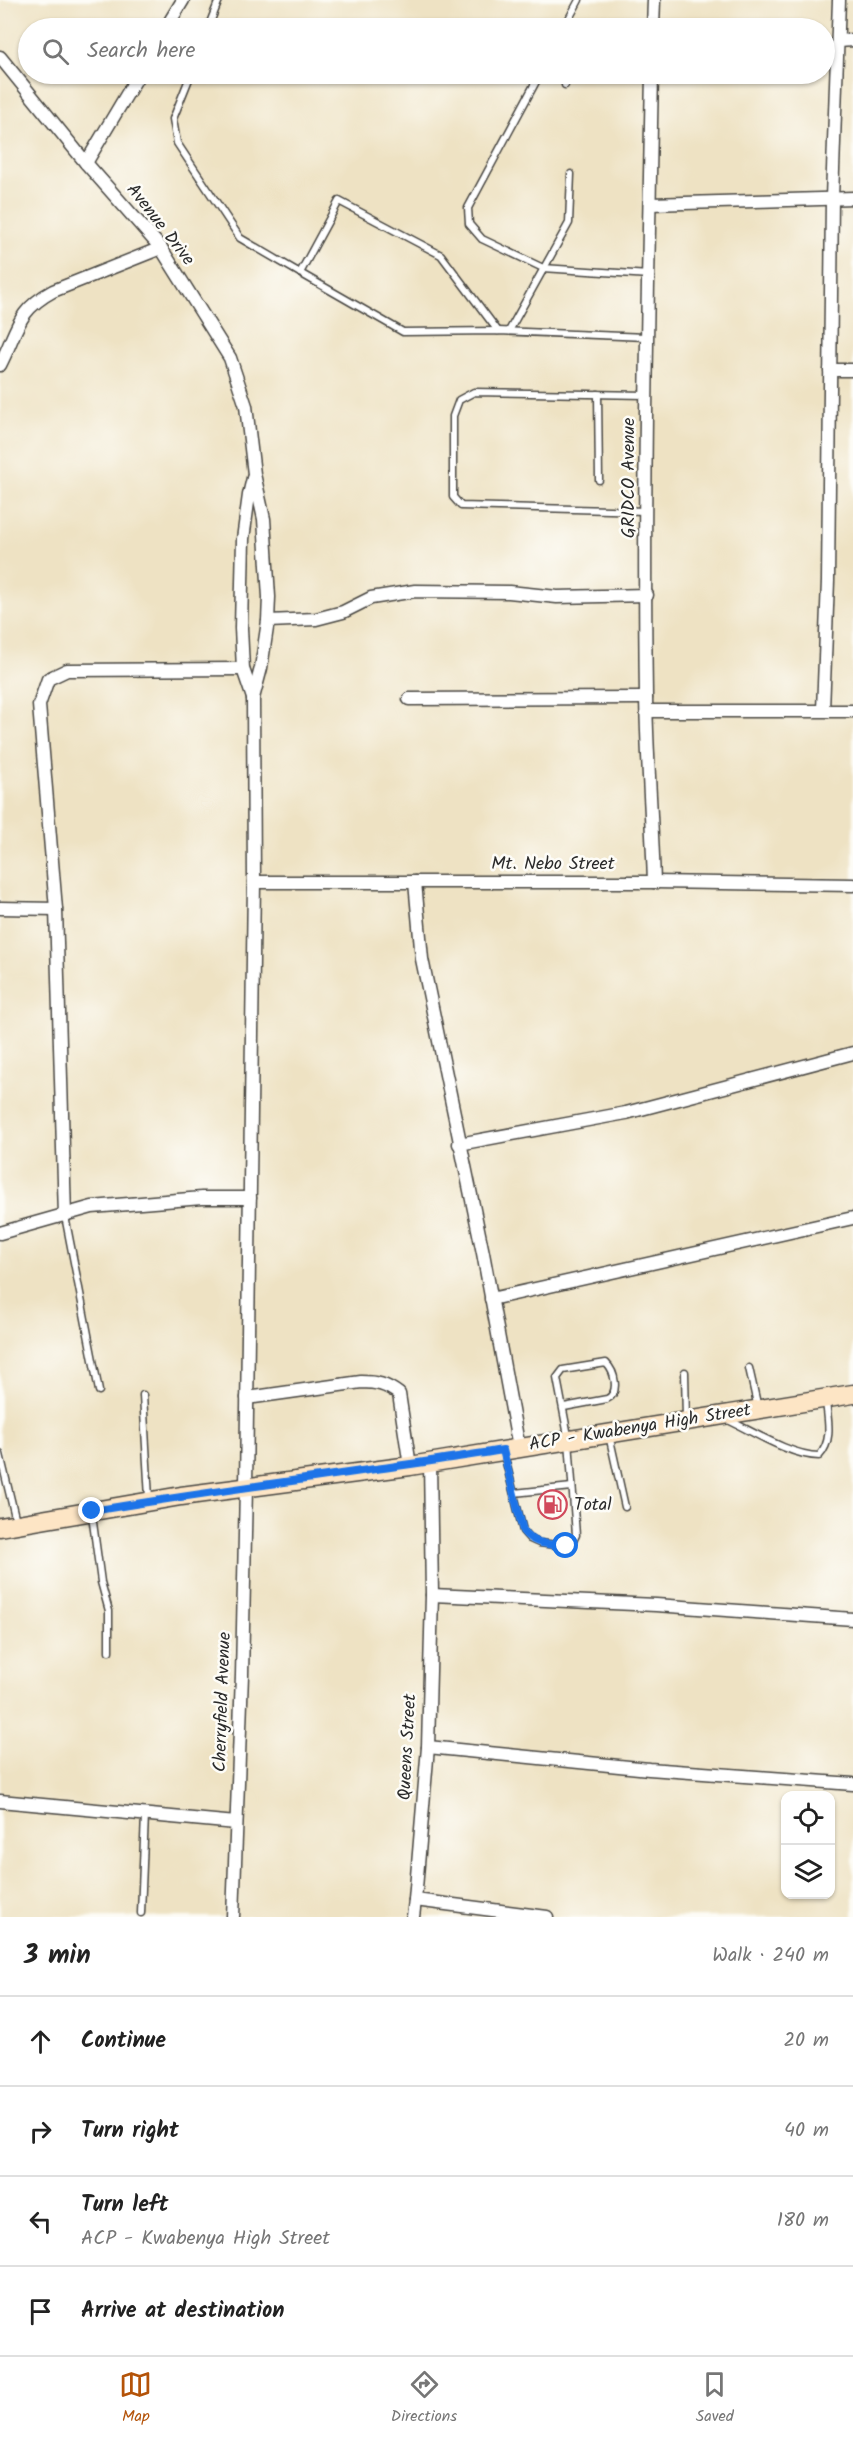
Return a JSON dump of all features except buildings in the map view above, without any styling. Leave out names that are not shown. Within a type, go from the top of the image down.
[{"type":"main road","name":"ACP - Kwabenya High Street","points":[[8,1526],[246,1487],[410,1466],[853,1394]]},
{"type":"street","points":[[172,18],[183,0]]},
{"type":"street","points":[[653,18],[654,0]]},
{"type":"street","points":[[823,710],[828,581],[832,198],[839,0]]},
{"type":"street","points":[[838,41],[853,40]]},
{"type":"street","name":"Avenue Drive","points":[[0,57],[18,79]]},
{"type":"street","name":"Avenue Drive","points":[[22,84],[86,163],[161,248],[230,358],[246,406],[254,474]]},
{"type":"street","points":[[86,163],[133,84]]},
{"type":"street","name":"GRIDCO Avenue","points":[[652,84],[650,275],[646,337],[646,698],[654,882]]},
{"type":"street","points":[[650,204],[853,198]]},
{"type":"street","points":[[0,365],[22,315],[37,300],[53,291],[161,248]]},
{"type":"street","points":[[830,370],[853,370]]},
{"type":"street","points":[[253,698],[268,621],[269,597],[264,519],[254,474]]},
{"type":"street","points":[[253,698],[243,669],[241,628],[243,539],[254,474]]},
{"type":"street","points":[[268,621],[316,619],[343,612],[371,598],[415,591],[509,592],[557,597],[647,595]]},
{"type":"street","points":[[65,1216],[56,909],[39,705],[48,679],[68,669],[243,669]]},
{"type":"street","name":"Cherryfield Avenue","points":[[233,1917],[246,1487],[254,882],[253,698]]},
{"type":"street","points":[[409,699],[646,698]]},
{"type":"street","points":[[647,711],[853,711]]},
{"type":"street","name":"Mt. Nebo Street","points":[[254,882],[654,882],[853,885]]},
{"type":"street","points":[[415,882],[422,959],[491,1299],[511,1449]]},
{"type":"street","points":[[0,908],[56,909]]},
{"type":"street","points":[[459,1144],[626,1113],[853,1053]]},
{"type":"street","points":[[0,1233],[92,1207],[116,1203],[250,1198]]},
{"type":"street","points":[[491,1299],[853,1218]]},
{"type":"street","points":[[247,1398],[361,1383],[374,1382],[388,1385],[399,1394],[410,1466]]},
{"type":"street","name":"Queens Street","points":[[413,1917],[428,1747],[432,1595],[430,1462]]},
{"type":"street","points":[[432,1595],[656,1605],[853,1619]]},
{"type":"street","points":[[428,1747],[649,1769],[853,1784]]},
{"type":"street","points":[[0,1801],[236,1823]]},
{"type":"street","points":[[415,1900],[547,1917]]},
{"type":"lane","points":[[212,18],[219,0]]},
{"type":"lane","points":[[569,18],[579,0]]},
{"type":"lane","points":[[187,84],[173,118],[177,143],[240,238],[403,332],[509,331],[646,337]]},
{"type":"lane","points":[[535,84],[468,208],[469,224],[482,239],[543,268],[650,275]]},
{"type":"lane","points":[[509,331],[568,224],[571,174]]},
{"type":"lane","points":[[300,273],[339,201],[441,255],[498,331]]},
{"type":"lane","points":[[647,395],[474,392],[459,400],[453,416],[453,497],[461,506],[647,511]]},
{"type":"lane","points":[[598,394],[599,480]]},
{"type":"lane","points":[[65,1216],[99,1391]]},
{"type":"lane","points":[[511,1449],[514,1492],[523,1531],[530,1539],[539,1543],[566,1546],[572,1543],[576,1535],[569,1441],[557,1378],[560,1372],[606,1363],[609,1366],[615,1391],[613,1396],[564,1407]]},
{"type":"lane","points":[[749,1368],[759,1409]]},
{"type":"lane","points":[[685,1372],[686,1421]]},
{"type":"lane","points":[[143,1395],[149,1502]]},
{"type":"lane","points":[[718,1416],[801,1453],[819,1456],[826,1448],[829,1437],[826,1398]]},
{"type":"lane","points":[[609,1434],[625,1506]]},
{"type":"lane","points":[[0,1454],[8,1526]]},
{"type":"lane","points":[[514,1492],[572,1487]]},
{"type":"lane","points":[[92,1511],[101,1582],[109,1611],[109,1650]]},
{"type":"lane","points":[[141,1913],[145,1815]]},
{"type":"place","name":"Total","points":[[553,1505]]},
{"type":"route","points":[[92,1511],[181,1496],[410,1466],[503,1450],[523,1531],[530,1539],[539,1543],[566,1546]]}]
